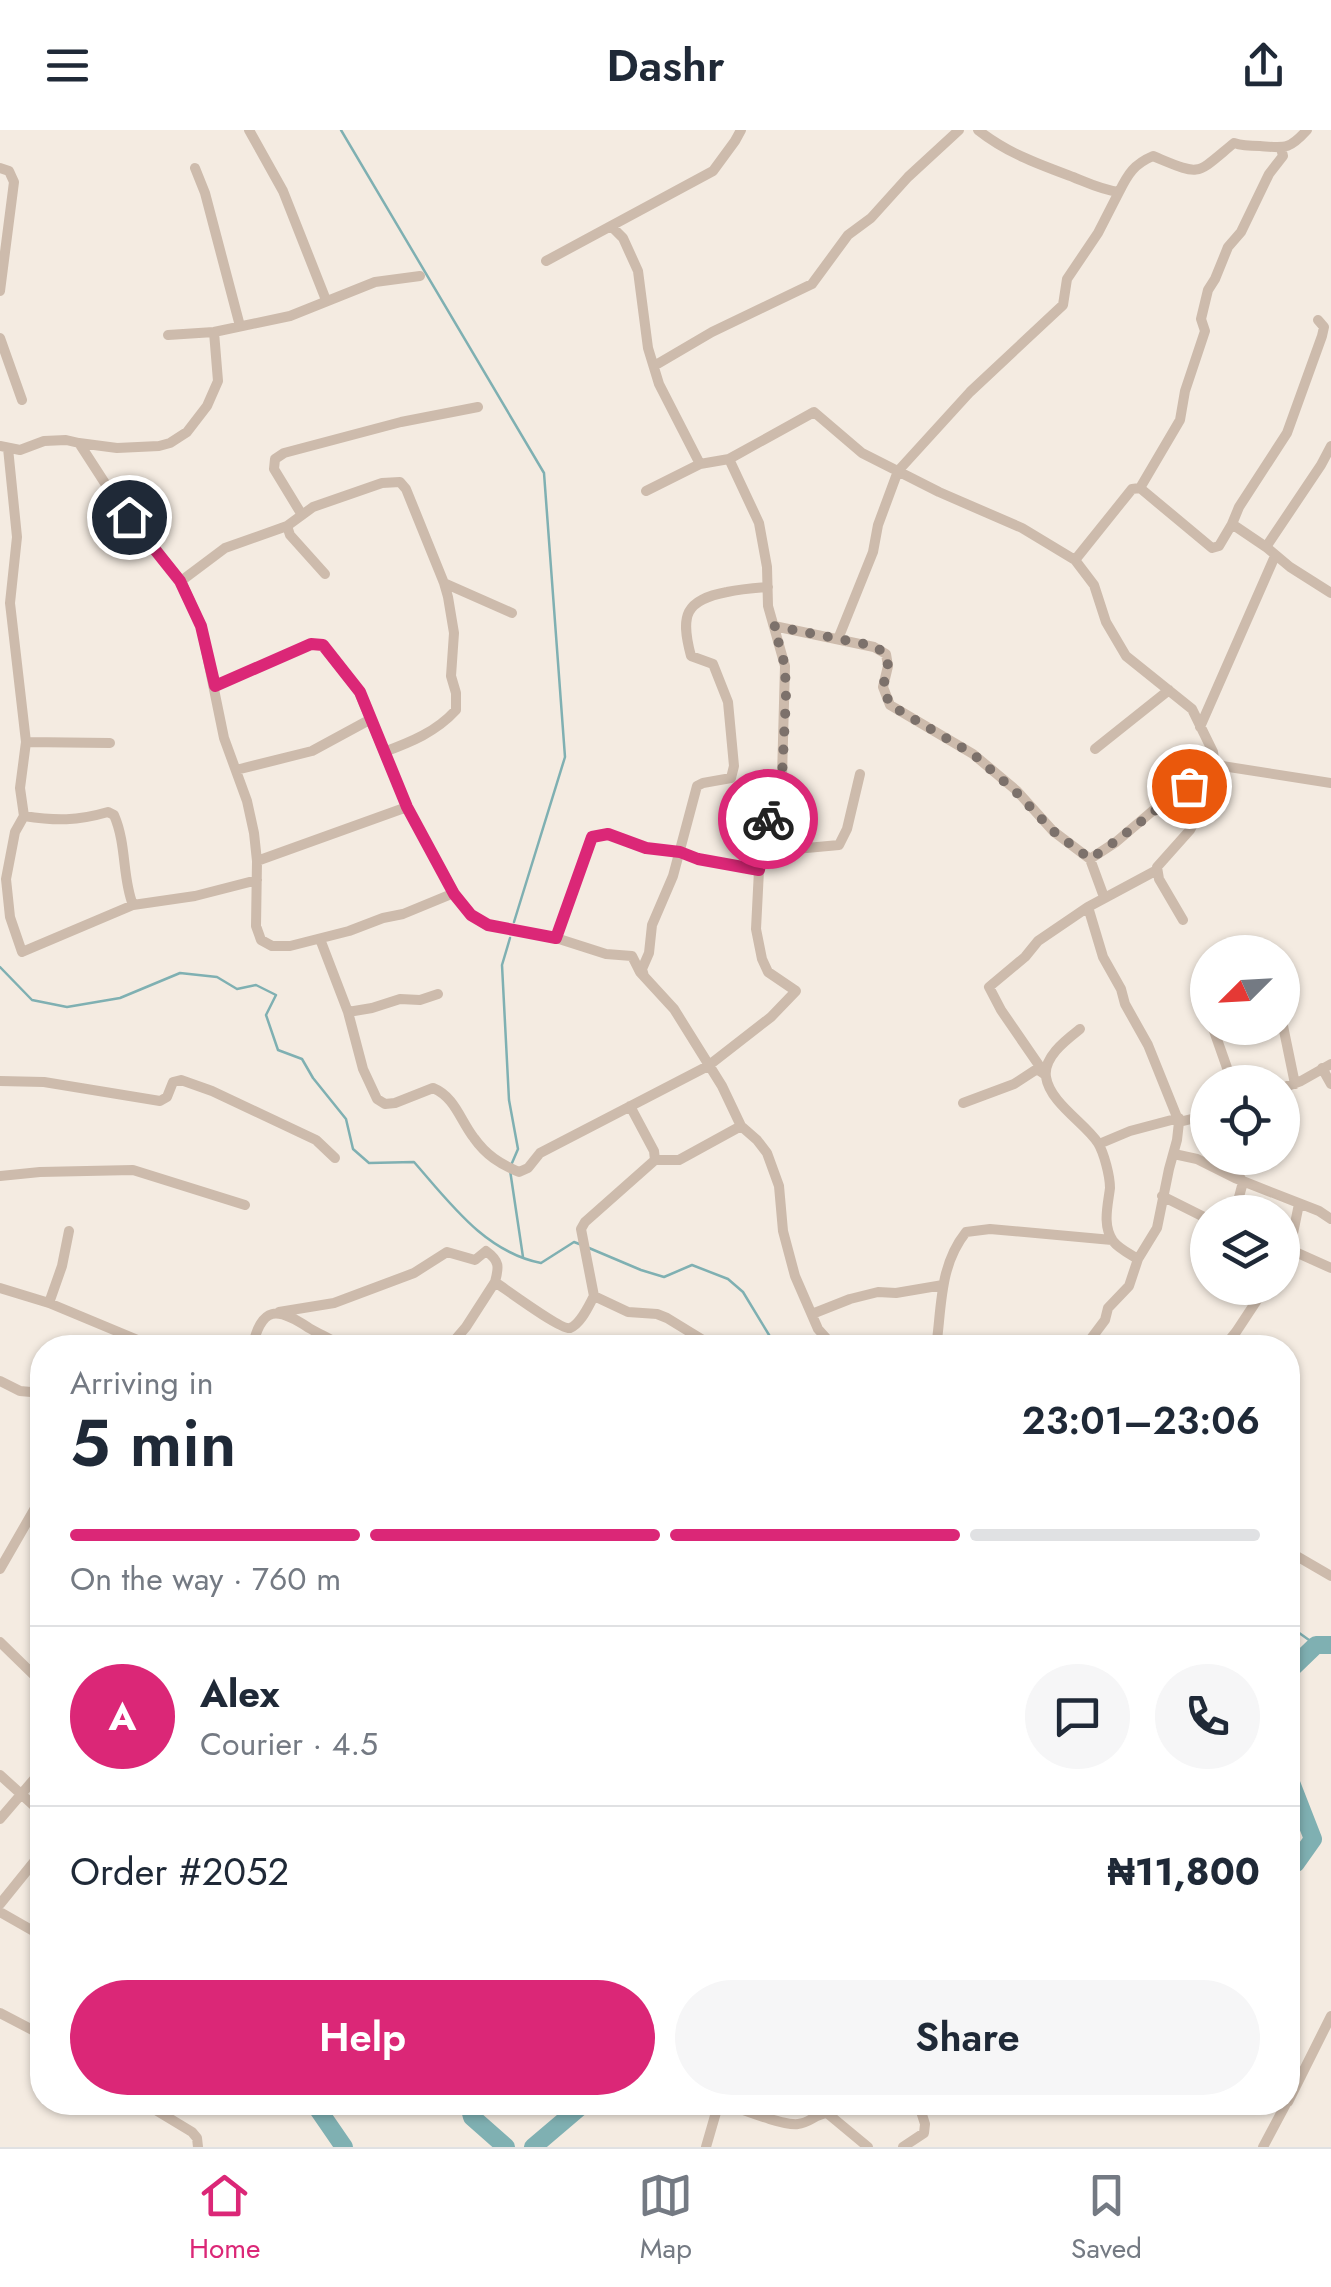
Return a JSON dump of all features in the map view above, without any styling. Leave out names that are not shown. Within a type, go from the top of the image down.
[{"type":"street","points":[[249,130],[284,191],[326,300]]},
{"type":"street","points":[[546,261],[713,171],[741,130]]},
{"type":"street","points":[[654,366],[712,332],[812,284],[848,234],[871,218],[908,177],[960,130]]},
{"type":"street","points":[[978,130],[1020,158],[1102,190],[1119,192]]},
{"type":"street","points":[[838,639],[898,471],[970,392],[1062,306],[1066,279],[1098,233],[1128,172],[1153,156],[1193,171],[1213,164],[1234,143],[1282,148],[1292,146],[1307,130]]},
{"type":"street","points":[[1140,488],[1180,420],[1185,391],[1205,331],[1201,319],[1208,290],[1228,246],[1242,232],[1269,174],[1283,156],[1282,148]]},
{"type":"street","points":[[0,168],[9,171],[14,182],[0,291]]},
{"type":"street","points":[[195,168],[240,326]]},
{"type":"street","points":[[611,226],[622,238],[638,271],[648,348],[659,384],[700,464]]},
{"type":"street","points":[[168,334],[214,332],[290,316],[374,282],[420,276]]},
{"type":"street","points":[[1075,560],[1132,489],[1140,488],[1212,548],[1219,546],[1287,433],[1322,336],[1324,327],[1318,320]]},
{"type":"street","points":[[214,332],[218,381],[207,406],[187,432],[170,443],[117,448],[66,440],[44,441],[20,450],[4,447],[17,537],[10,603],[26,742],[20,788],[24,816],[15,832],[6,879],[10,917],[22,952],[133,905],[195,896],[257,880]]},
{"type":"street","points":[[0,338],[22,400]]},
{"type":"street","points":[[302,515],[274,468],[276,459],[284,453],[478,406]]},
{"type":"street","points":[[646,491],[700,464],[729,459],[814,412],[862,453],[1022,528],[1075,560],[1094,584],[1106,622],[1126,656],[1192,709],[1213,752],[1218,779],[1202,810],[1176,847],[1159,862],[1157,870],[1183,920]]},
{"type":"street","points":[[79,443],[112,494],[180,581],[201,626],[224,738],[254,833],[256,926],[261,940],[272,946],[290,946],[404,914],[454,894]]},
{"type":"street","points":[[1200,727],[1271,552],[1331,446]]},
{"type":"street","points":[[320,938],[348,1012],[363,1069],[377,1099],[384,1104],[395,1103],[433,1088],[442,1091],[495,1161],[520,1172],[540,1152],[708,1066],[781,1008],[796,991],[768,972],[756,929],[759,870],[768,819],[782,777],[785,666],[768,606],[767,567],[759,523],[729,459]]},
{"type":"street","points":[[180,581],[225,548],[287,526],[313,507],[382,483],[400,482],[444,583],[452,622],[451,676],[456,710],[429,733],[384,752]]},
{"type":"street","points":[[1232,524],[1331,593]]},
{"type":"street","points":[[287,526],[290,535],[325,574]]},
{"type":"street","points":[[444,583],[512,612]]},
{"type":"street","points":[[645,977],[642,969],[649,952],[652,925],[673,876],[697,786],[731,778],[734,766],[728,702],[713,664],[691,656],[686,631],[689,610],[706,596],[768,587]]},
{"type":"street","points":[[774,626],[874,646],[886,654],[888,666],[883,687],[890,705],[973,754],[1016,792],[1053,831],[1090,859],[1104,897]]},
{"type":"street","points":[[215,686],[311,644],[323,645],[360,692],[407,807],[454,894],[471,915],[488,925],[556,938],[606,954],[632,956],[674,1009],[722,1086],[741,1126],[767,1153],[779,1186],[782,1231],[795,1276],[823,1335]]},
{"type":"street","points":[[1095,749],[1168,690]]},
{"type":"street","points":[[236,770],[312,751],[370,719]]},
{"type":"street","points":[[26,742],[110,743]]},
{"type":"street","points":[[1090,859],[1216,765],[1331,783]]},
{"type":"street","points":[[763,852],[839,845],[860,774]]},
{"type":"street","points":[[257,861],[407,807]]},
{"type":"street","points":[[24,816],[56,821],[108,812],[114,815],[126,857],[133,905]]},
{"type":"street","points":[[556,938],[592,837],[608,834],[646,848],[759,870]]},
{"type":"street","points":[[1138,1258],[1112,1240],[1106,1211],[1110,1184],[1099,1144],[1067,1112],[989,987],[1038,941],[1104,897],[1157,870]]},
{"type":"street","points":[[1088,908],[1103,958],[1148,1045],[1179,1120],[1157,1228],[1138,1258],[1129,1286],[1108,1308],[1093,1335]]},
{"type":"street","points":[[348,1012],[438,994]]},
{"type":"street","points":[[1045,1075],[1060,1045],[1080,1028]]},
{"type":"street","points":[[1300,1080],[1327,1066],[1331,1084]]},
{"type":"street","points":[[964,1103],[1014,1084],[1037,1069],[1045,1075]]},
{"type":"street","points":[[0,1082],[44,1082],[160,1101],[167,1097],[173,1082],[181,1080],[212,1090],[316,1140],[334,1158]]},
{"type":"street","points":[[630,1106],[655,1160]]},
{"type":"street","points":[[1099,1144],[1130,1131],[1190,1118]]},
{"type":"street","points":[[496,1282],[560,1327],[570,1328],[594,1296],[581,1229],[585,1222],[655,1160],[680,1160],[741,1126]]},
{"type":"street","points":[[1174,1154],[1277,1195]]},
{"type":"street","points":[[0,1176],[133,1170],[246,1205]]},
{"type":"street","points":[[1238,1175],[1243,1182],[1240,1195]]},
{"type":"street","points":[[1162,1196],[1190,1210]]},
{"type":"street","points":[[1300,1204],[1331,1219]]},
{"type":"street","points":[[49,1303],[70,1232]]},
{"type":"street","points":[[937,1335],[946,1266],[953,1248],[966,1232],[1112,1240]]},
{"type":"street","points":[[255,1335],[269,1315],[350,1297],[414,1273],[447,1252],[475,1260],[486,1252],[497,1259],[496,1282],[459,1335]]},
{"type":"street","points":[[1300,1254],[1331,1268]]},
{"type":"street","points":[[812,1314],[878,1292],[943,1285]]},
{"type":"street","points":[[0,1288],[49,1303],[125,1335]]},
{"type":"street","points":[[594,1296],[628,1312],[657,1314],[695,1335]]},
{"type":"street","points":[[1234,1335],[1254,1305]]},
{"type":"street","points":[[280,1312],[322,1335]]},
{"type":"street","points":[[0,1380],[30,1392]]},
{"type":"street","points":[[0,1569],[30,1518]]},
{"type":"street","points":[[1300,1557],[1329,1572]]},
{"type":"street","points":[[0,1642],[30,1671]]},
{"type":"street","points":[[0,1775],[30,1803]]},
{"type":"street","points":[[0,1820],[30,1785]]},
{"type":"street","points":[[0,1904],[30,1867]]},
{"type":"street","points":[[0,1912],[30,1929]]},
{"type":"street","points":[[0,2013],[30,2029]]},
{"type":"street","points":[[1300,2075],[1331,2016]]},
{"type":"street","points":[[164,2115],[192,2132],[198,2147]]},
{"type":"street","points":[[706,2147],[716,2115]]},
{"type":"street","points":[[760,2115],[793,2126],[818,2115]]},
{"type":"street","points":[[828,2115],[868,2147]]},
{"type":"street","points":[[903,2147],[924,2133],[922,2115]]},
{"type":"street","points":[[1263,2147],[1279,2115]]},
{"type":"waterway","points":[[341,130],[544,473],[565,757],[514,922]]},
{"type":"waterway","points":[[510,938],[502,965],[509,1100],[518,1149],[512,1163]]},
{"type":"waterway","points":[[0,967],[32,1000],[67,1007],[120,998],[180,973],[217,977],[237,989],[256,985],[276,995],[266,1015],[278,1050],[302,1059],[346,1119],[353,1149],[369,1163],[414,1162],[470,1224],[521,1257],[541,1263],[574,1242],[582,1245]]},
{"type":"waterway","points":[[510,1170],[523,1257]]},
{"type":"waterway","points":[[589,1248],[664,1277],[692,1265],[728,1279],[743,1292],[769,1335]]},
{"type":"waterway","points":[[1300,1634],[1316,1645]]},
{"type":"waterway","points":[[1300,1660],[1316,1645],[1331,1645]]},
{"type":"waterway","points":[[1300,1806],[1313,1839],[1300,1857]]},
{"type":"waterway","points":[[322,2115],[344,2147]]},
{"type":"waterway","points":[[471,2115],[506,2147]]},
{"type":"waterway","points":[[533,2147],[571,2115]]},
{"type":"way so far","points":[[768,819],[782,777],[786,698],[785,666],[774,626],[874,646],[886,654],[888,666],[883,687],[890,705],[973,754],[1053,831],[1090,859],[1189,786]]},
{"type":"route","points":[[129,517],[180,581],[201,626],[215,686],[311,644],[323,645],[360,692],[407,807],[454,894],[471,915],[488,925],[556,938],[592,837],[608,834],[636,846],[759,870],[768,819]]}]
